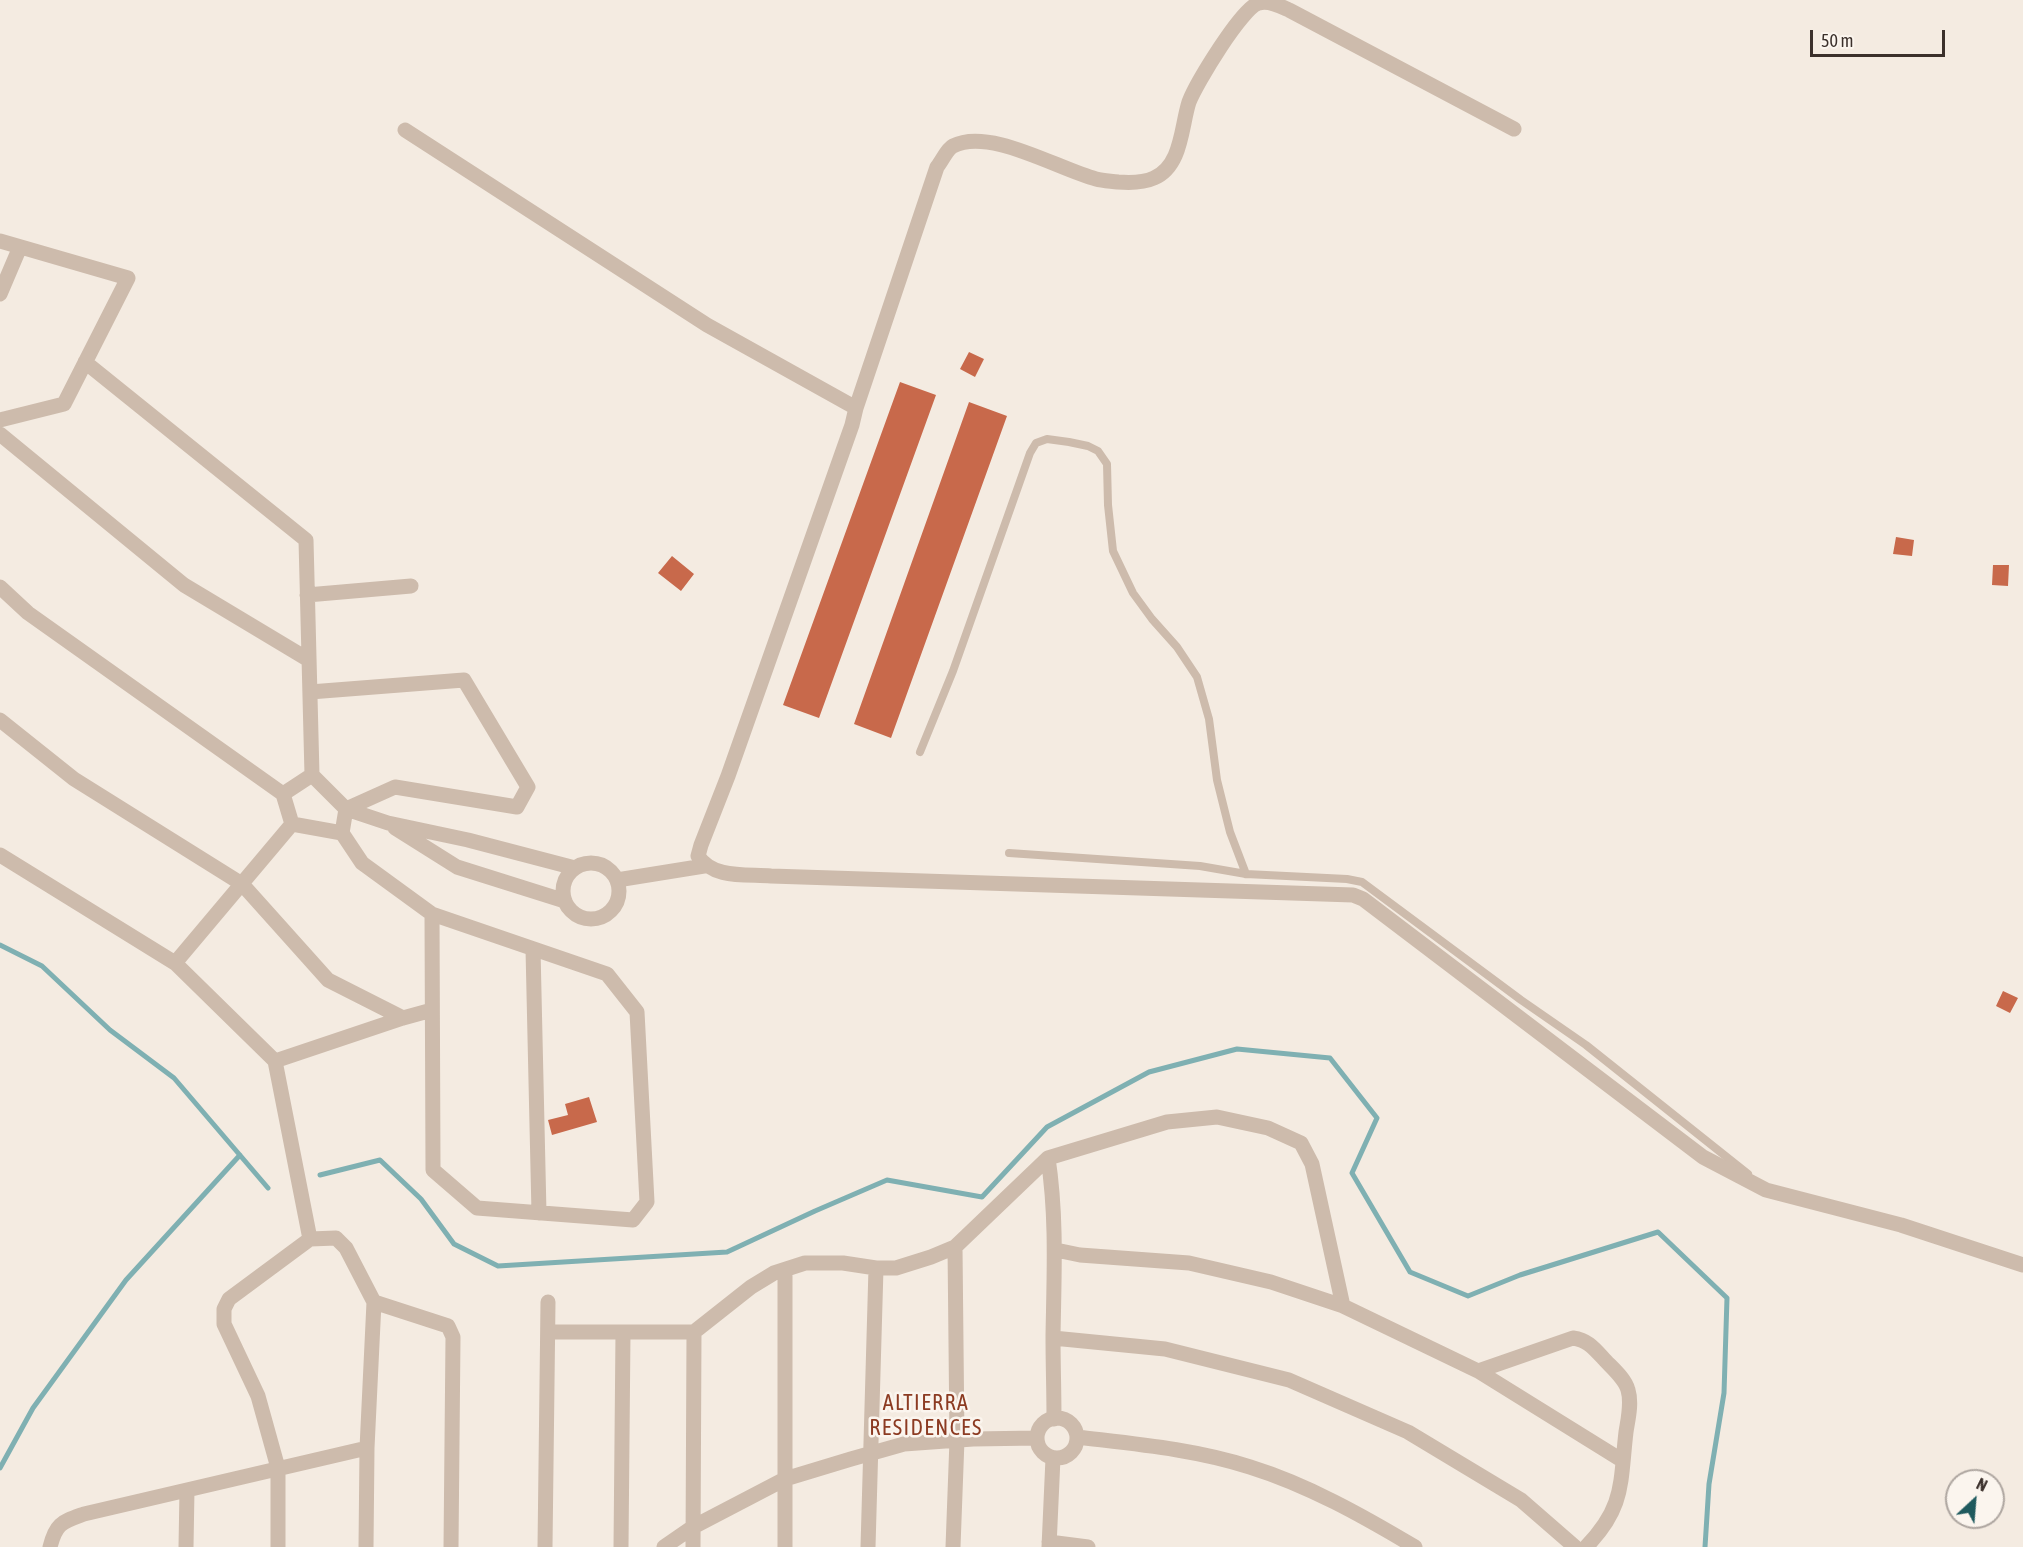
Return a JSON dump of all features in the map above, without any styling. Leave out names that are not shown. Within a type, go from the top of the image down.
[{"type":"street","points":[[704,866],[698,856],[701,845],[728,776],[852,425],[938,167],[951,146],[973,139],[992,141],[1097,180],[1134,183],[1156,178],[1175,159],[1189,104],[1214,57],[1246,12],[1257,3],[1268,2],[1289,10],[1514,129]]},
{"type":"street","points":[[405,130],[707,325],[856,408]]},
{"type":"street","points":[[0,241],[128,278],[64,405],[0,420]]},
{"type":"street","points":[[0,294],[20,247]]},
{"type":"street","points":[[85,362],[306,540],[312,775],[346,809],[388,823],[468,840],[574,868]]},
{"type":"street","points":[[0,434],[184,585],[309,660]]},
{"type":"street","points":[[308,595],[411,586]]},
{"type":"street","points":[[0,587],[28,613],[283,794],[292,824]]},
{"type":"street","points":[[310,692],[464,680],[528,787],[517,807],[395,787],[346,809]]},
{"type":"street","points":[[0,720],[74,779],[242,884],[328,980],[402,1018]]},
{"type":"street","points":[[283,794],[312,775]]},
{"type":"street","points":[[346,809],[342,833],[362,863],[432,914],[607,974],[637,1012],[647,1202],[633,1220],[477,1208],[433,1170],[432,914]]},
{"type":"street","points":[[388,823],[457,867],[565,901]]},
{"type":"street","points":[[175,963],[292,824]]},
{"type":"street","points":[[292,824],[342,833]]},
{"type":"street","points":[[0,855],[175,963],[275,1061],[310,1239]]},
{"type":"street","points":[[586,863],[598,864],[609,870],[617,880],[619,892],[615,904],[607,914],[596,918],[583,918],[572,912],[565,901],[562,889],[566,877],[574,868],[586,863]]},
{"type":"street","points":[[617,880],[704,866],[718,872],[771,876],[1353,895],[1363,899],[1703,1157],[1766,1190],[1901,1225],[2023,1265]]},
{"type":"street","points":[[533,949],[539,1213]]},
{"type":"street","points":[[275,1061],[432,1010]]},
{"type":"street","points":[[548,1332],[694,1332],[751,1287],[774,1273],[805,1263],[843,1263],[876,1268],[896,1268],[956,1247],[1048,1158],[1167,1122],[1217,1118],[1268,1128],[1301,1143],[1312,1164],[1343,1306]]},
{"type":"street","points":[[1048,1158],[1053,1191],[1056,1251],[1053,1338],[1054,1419]]},
{"type":"street","points":[[278,1547],[278,1468],[258,1396],[224,1324],[224,1310],[229,1299],[310,1239],[336,1238],[346,1248],[374,1302],[367,1448],[366,1547]]},
{"type":"street","points":[[953,1547],[957,1440],[956,1247]]},
{"type":"street","points":[[1056,1251],[1189,1263],[1271,1281],[1343,1306],[1478,1371],[1623,1461]]},
{"type":"street","points":[[868,1547],[876,1268]]},
{"type":"street","points":[[784,1547],[785,1270]]},
{"type":"street","points":[[374,1302],[448,1326],[453,1337],[451,1547]]},
{"type":"street","points":[[545,1547],[548,1302]]},
{"type":"street","points":[[621,1547],[623,1332]]},
{"type":"street","points":[[693,1547],[694,1332]]},
{"type":"street","points":[[1053,1338],[1165,1349],[1289,1380],[1408,1432],[1521,1500],[1575,1547]]},
{"type":"street","points":[[1478,1371],[1573,1338],[1582,1339],[1590,1344],[1622,1379],[1628,1390],[1630,1402],[1623,1475],[1617,1503],[1602,1530],[1586,1547]]},
{"type":"street","points":[[1054,1419],[1061,1419],[1072,1425],[1077,1437],[1077,1443],[1071,1453],[1059,1458],[1053,1458],[1041,1451],[1037,1438],[1040,1427],[1054,1419]]},
{"type":"street","points":[[1077,1437],[1169,1448],[1250,1466],[1320,1495],[1415,1547]]},
{"type":"street","points":[[664,1547],[693,1527],[785,1479],[869,1454],[904,1444],[1037,1438]]},
{"type":"street","points":[[50,1547],[54,1533],[61,1522],[84,1514],[367,1448]]},
{"type":"street","points":[[1053,1458],[1049,1545],[1088,1547]]},
{"type":"street","points":[[186,1547],[187,1490]]},
{"type":"lane","points":[[920,752],[952,671],[1030,453],[1036,443],[1047,439],[1088,446],[1098,452],[1107,464],[1107,505],[1113,551],[1133,593],[1177,647],[1197,677],[1209,719],[1217,780],[1230,832],[1246,874]]},
{"type":"lane","points":[[1009,853],[1200,866],[1246,874],[1347,879],[1362,882],[1521,1000],[1586,1045],[1766,1190]]},
{"type":"building","points":[[969,352],[984,359],[975,377],[960,369]]},
{"type":"building","points":[[900,382],[936,395],[819,718],[783,705]]},
{"type":"building","points":[[969,402],[1007,416],[891,738],[854,724]]},
{"type":"building","points":[[1896,537],[1914,540],[1912,556],[1893,554]]},
{"type":"building","points":[[672,556],[694,574],[681,591],[658,573]]},
{"type":"building","points":[[1993,565],[2009,565],[2008,586],[1992,585]]},
{"type":"building","points":[[2003,991],[2018,998],[2010,1013],[1996,1006]]},
{"type":"building","points":[[589,1097],[597,1122],[552,1135],[548,1120],[568,1115],[565,1104]]},
{"type":"waterway","points":[[0,945],[42,966],[110,1030],[174,1078],[268,1188]]},
{"type":"waterway","points":[[320,1175],[380,1160],[421,1199],[454,1244],[498,1266],[727,1252],[887,1180],[982,1197],[1047,1127],[1149,1072],[1237,1049],[1330,1058],[1377,1118],[1352,1173],[1410,1272],[1468,1296],[1520,1275],[1658,1232],[1727,1298],[1724,1393],[1709,1484],[1705,1547]]},
{"type":"waterway","points":[[0,1468],[33,1408],[126,1280],[240,1155]]},
{"type":"district","name":"ALTIERRA RESIDENCES","points":[[926,1416]]}]
